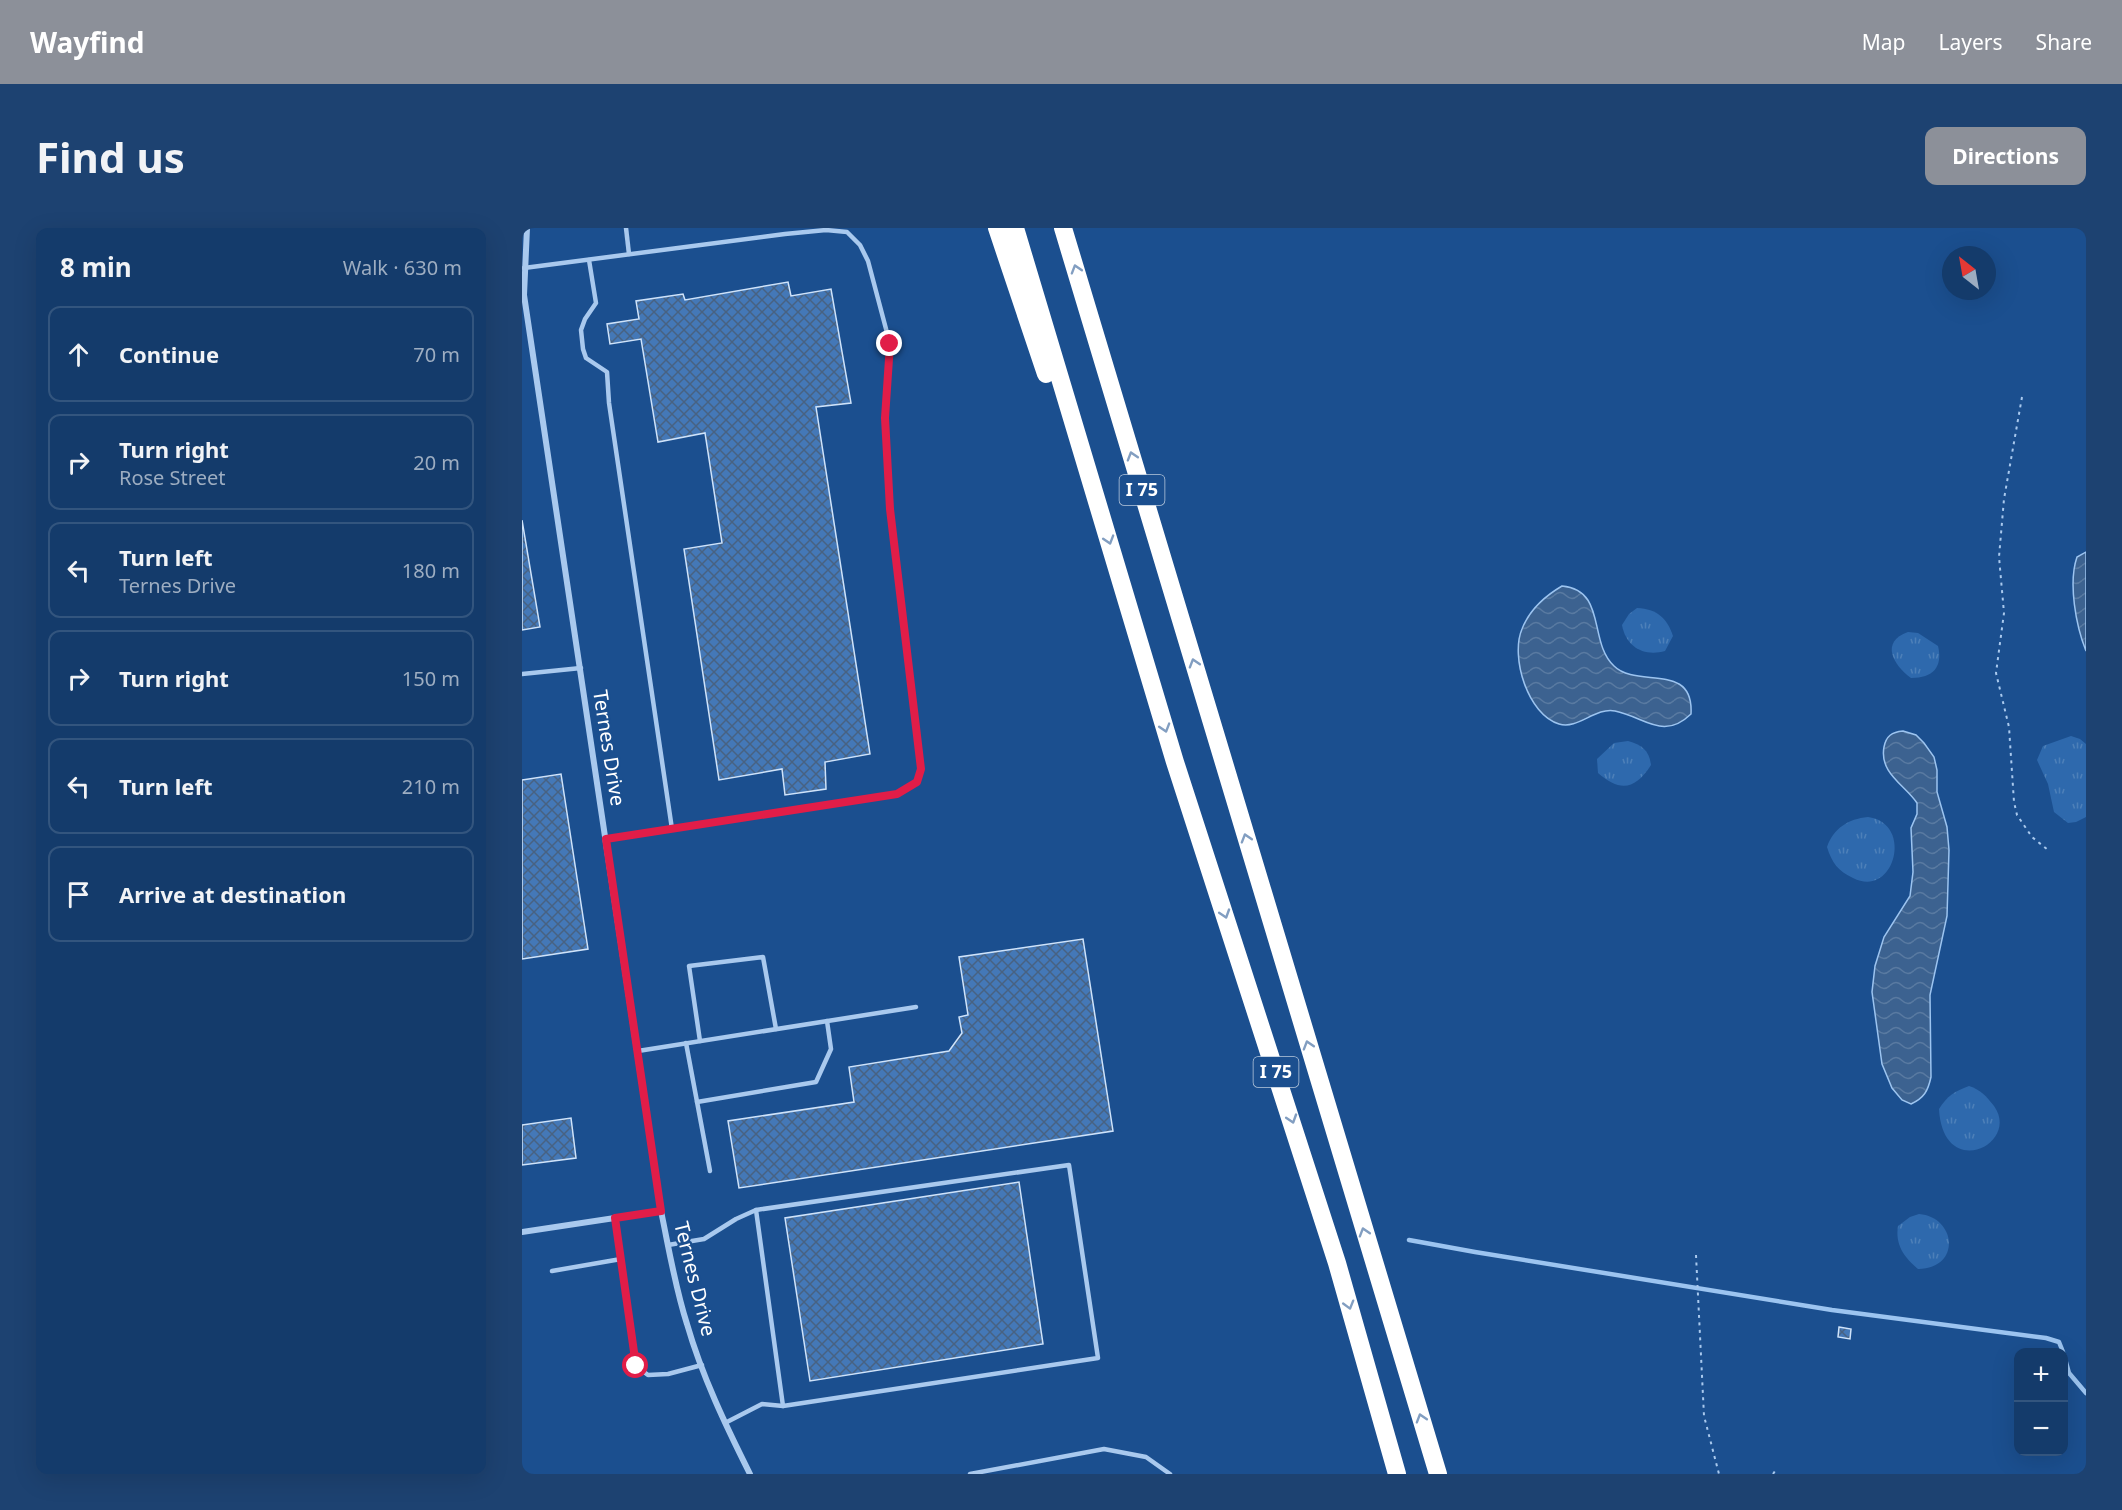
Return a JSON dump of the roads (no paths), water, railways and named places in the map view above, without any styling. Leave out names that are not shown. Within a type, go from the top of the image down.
[{"type":"highway","points":[[997,228],[1071,445],[1092,484]]},
{"type":"highway","name":"I 75","points":[[1015,228],[1175,762],[1337,1263],[1397,1474]]},
{"type":"highway","name":"I 75","points":[[1065,232],[1438,1474]]},
{"type":"street","name":"Ternes Drive","points":[[527,228],[524,238],[524,295],[639,1051],[661,1211],[687,1325],[725,1423],[750,1474]]},
{"type":"street","points":[[522,1232],[661,1211]]},
{"type":"lane","points":[[626,228],[629,255]]},
{"type":"lane","points":[[524,268],[785,234],[826,230],[847,232],[860,245],[868,261],[890,344],[885,418],[890,509],[921,769],[917,782],[897,794],[606,839]]},
{"type":"lane","points":[[589,260],[596,303],[585,318],[581,330],[583,349],[586,358],[607,372],[611,415],[672,829]]},
{"type":"lane","points":[[522,674],[581,668]]},
{"type":"lane","points":[[700,1041],[689,966],[763,957],[776,1029]]},
{"type":"lane","points":[[639,1051],[916,1007]]},
{"type":"lane","points":[[698,1102],[816,1082],[831,1049],[827,1021]]},
{"type":"lane","points":[[686,1043],[710,1171]]},
{"type":"lane","points":[[668,1245],[704,1239],[736,1219],[756,1210],[1069,1165],[1098,1358],[783,1406],[762,1404],[725,1423]]},
{"type":"lane","points":[[756,1210],[783,1406]]},
{"type":"lane","points":[[615,1218],[636,1366],[648,1375],[668,1374],[702,1365]]},
{"type":"lane","points":[[552,1271],[621,1259]]},
{"type":"lane","points":[[970,1474],[1104,1449],[1146,1457],[1170,1474]]},
{"type":"water","points":[[2086,552],[2086,651],[2076,617],[2073,579],[2077,557]]},
{"type":"water","points":[[1562,586],[1576,590],[1585,597],[1595,618],[1606,656],[1614,666],[1636,676],[1662,679],[1683,687],[1689,698],[1691,714],[1672,726],[1654,725],[1615,711],[1600,712],[1566,725],[1548,718],[1538,709],[1524,684],[1518,654],[1519,641],[1525,622],[1533,610]]},
{"type":"water","points":[[1903,731],[1916,735],[1934,757],[1937,770],[1937,792],[1947,827],[1949,850],[1947,916],[1930,995],[1931,1077],[1925,1094],[1911,1104],[1902,1100],[1892,1088],[1882,1064],[1872,992],[1875,966],[1884,937],[1910,896],[1913,872],[1911,828],[1917,814],[1917,803],[1894,778],[1883,756],[1888,737]]},
{"type":"waterway","points":[[1409,1240],[1832,1310],[2046,1338],[2059,1342],[2061,1348]]},
{"type":"waterway","points":[[2068,1369],[2086,1393]]}]
